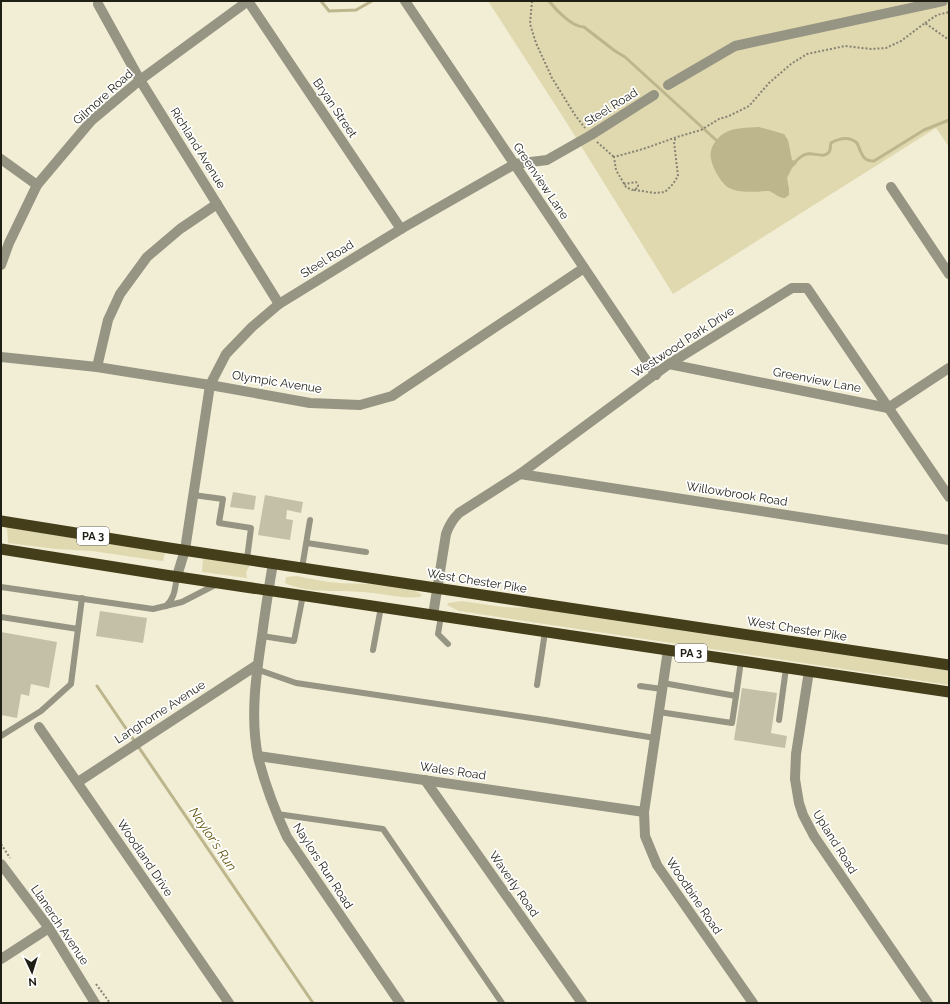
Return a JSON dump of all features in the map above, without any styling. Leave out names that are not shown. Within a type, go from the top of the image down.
[{"type":"highway","name":"West Chester Pike","points":[[1,521],[302,568],[949,665]]},
{"type":"highway","name":"PA 3","points":[[1,549],[949,692]]},
{"type":"street","name":"Gilmore Road","points":[[1,265],[8,243],[37,185],[92,121],[140,80],[248,1]]},
{"type":"street","name":"Bryan Street","points":[[248,1],[401,229]]},
{"type":"street","name":"Greenview Lane","points":[[405,1],[656,375]]},
{"type":"street","points":[[668,85],[735,46],[943,1]]},
{"type":"street","name":"Richland Avenue","points":[[98,4],[140,80],[279,304]]},
{"type":"street","name":"Steel Road","points":[[177,576],[185,550],[210,385],[226,354],[252,327],[279,304],[401,229],[515,164],[547,160],[591,135],[654,95]]},
{"type":"street","points":[[1,159],[37,185]]},
{"type":"street","points":[[891,187],[949,274]]},
{"type":"street","points":[[97,367],[108,320],[120,294],[147,257],[180,229],[217,204]]},
{"type":"street","name":"Olympic Avenue","points":[[1,357],[97,367],[310,403],[360,405],[392,396],[584,268]]},
{"type":"street","name":"Westwood Park Drive","points":[[437,615],[437,588],[446,534],[453,519],[459,513],[520,474],[669,364],[792,288],[808,288],[949,497]]},
{"type":"street","name":"Greenview Lane","points":[[669,364],[888,408]]},
{"type":"street","points":[[888,408],[949,368]]},
{"type":"street","name":"Willowbrook Road","points":[[520,474],[949,540]]},
{"type":"street","name":"Naylors Run Road","points":[[273,563],[257,667],[254,728],[258,756],[265,783],[287,837],[400,1003]]},
{"type":"street","name":"Woodbine Road","points":[[668,650],[644,812],[645,836],[657,866],[753,1003]]},
{"type":"street","name":"Langhorne Avenue","points":[[78,782],[128,748],[257,667]]},
{"type":"street","name":"Upland Road","points":[[809,671],[795,767],[796,791],[802,815],[814,836],[928,1003]]},
{"type":"street","name":"Woodland Drive","points":[[40,727],[229,1003]]},
{"type":"street","name":"Wales Road","points":[[258,756],[644,812]]},
{"type":"street","name":"Waverly Road","points":[[425,780],[582,1003]]},
{"type":"street","name":"Llanerch Avenue","points":[[1,864],[48,928],[95,1003]]},
{"type":"street","points":[[1,959],[48,928]]},
{"type":"lane","points":[[193,495],[222,499],[219,524],[251,528],[247,559]]},
{"type":"lane","points":[[302,568],[310,520]]},
{"type":"lane","points":[[306,543],[366,552]]},
{"type":"lane","points":[[166,606],[173,597],[177,576]]},
{"type":"lane","points":[[1,587],[147,609],[182,602],[220,583]]},
{"type":"lane","points":[[262,636],[294,640],[303,595]]},
{"type":"lane","points":[[1,736],[40,711],[71,684],[82,598]]},
{"type":"lane","points":[[373,650],[381,607]]},
{"type":"lane","points":[[437,615],[438,634],[448,644]]},
{"type":"lane","points":[[1,617],[78,629]]},
{"type":"lane","points":[[537,685],[546,632]]},
{"type":"lane","points":[[659,712],[732,723],[741,661]]},
{"type":"lane","points":[[257,667],[296,683],[538,718],[655,738]]},
{"type":"lane","points":[[779,720],[786,668]]},
{"type":"lane","points":[[640,686],[663,686],[736,696]]},
{"type":"lane","points":[[277,814],[383,829],[502,1003]]},
{"type":"path","points":[[532,1],[530,24],[536,43],[552,78],[575,115],[597,143],[614,157],[616,170],[626,187],[632,190],[656,193],[665,192],[678,176],[674,142],[677,137]]},
{"type":"path","points":[[614,157],[701,130],[719,119],[729,116],[749,106],[769,82],[791,64],[807,54],[845,46],[871,50],[886,48],[901,41],[937,15],[949,12]]},
{"type":"path","points":[[925,23],[949,40]]},
{"type":"path","points":[[624,183],[636,182],[638,188],[632,190]]},
{"type":"shaded area","points":[[488,1],[949,1],[949,147],[936,128],[673,294],[563,117]]},
{"type":"shaded area","points":[[759,127],[784,134],[788,140],[792,160],[796,161],[797,163],[792,168],[787,178],[789,195],[785,198],[769,191],[743,192],[733,190],[722,182],[713,166],[711,160],[712,149],[721,135],[736,129]]},
{"type":"shaded area","points":[[7,527],[165,553],[163,561],[92,551],[56,549],[8,543]]},
{"type":"shaded area","points":[[203,557],[250,565],[246,572],[247,578],[202,572]]},
{"type":"shaded area","points":[[297,576],[335,583],[396,586],[416,591],[422,595],[420,597],[406,597],[362,592],[323,591],[304,589],[285,583],[286,577]]},
{"type":"shaded area","points":[[462,601],[503,607],[541,608],[949,669],[949,685],[459,611],[447,605],[448,603]]},
{"type":"building","points":[[233,492],[256,496],[254,510],[230,507]]},
{"type":"building","points":[[265,495],[303,502],[301,513],[287,510],[286,519],[293,520],[290,540],[258,535]]},
{"type":"building","points":[[100,611],[147,618],[143,643],[96,636]]},
{"type":"building","points":[[1,632],[57,642],[49,688],[31,684],[29,696],[21,694],[17,718],[1,715]]},
{"type":"building","points":[[742,688],[777,693],[771,733],[787,736],[785,748],[734,740]]},
{"type":"waterway","points":[[321,1],[329,11],[356,10],[372,1]]},
{"type":"waterway","points":[[549,1],[569,21],[584,27],[625,57],[716,140]]},
{"type":"waterway","points":[[796,161],[807,154],[827,154],[830,150],[831,143],[844,138],[851,139],[857,143],[864,158],[874,161],[924,130],[949,120]]},
{"type":"waterway","name":"Naylor's Run","points":[[97,686],[313,1003]]}]
